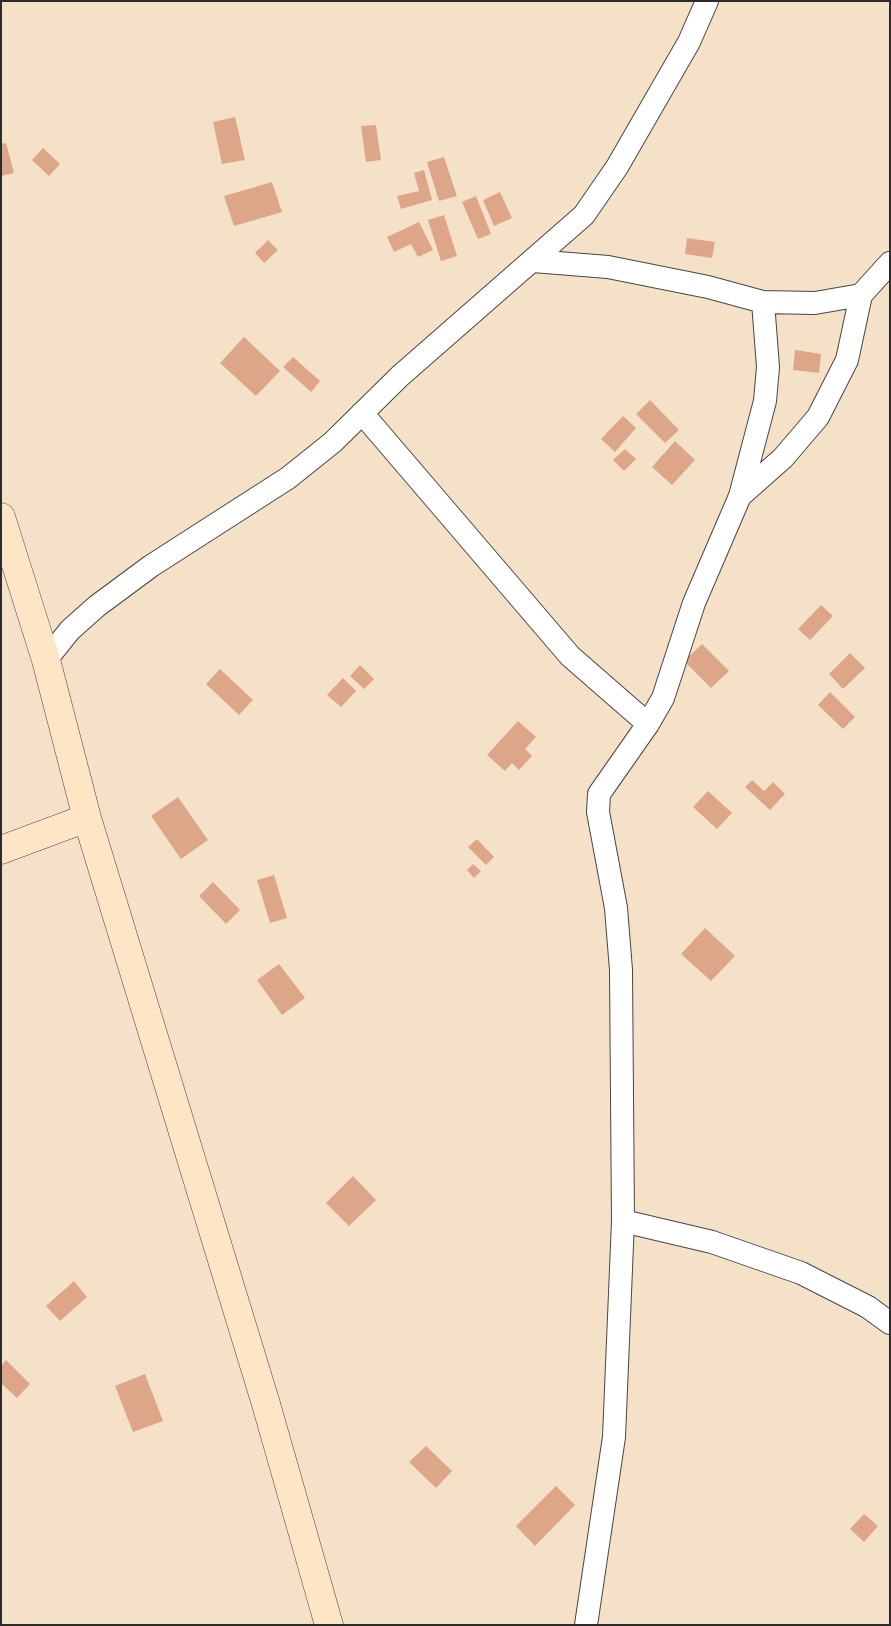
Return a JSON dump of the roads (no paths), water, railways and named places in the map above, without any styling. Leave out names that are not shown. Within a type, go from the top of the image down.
[{"type":"main road","points":[[1,517],[46,660],[87,818],[266,1404],[329,1625]]},
{"type":"main road","points":[[1,850],[87,818]]},
{"type":"street","points":[[46,660],[70,630],[97,606],[151,566],[288,478],[333,442],[400,376],[584,215],[617,166],[689,42],[707,1]]},
{"type":"street","points":[[533,261],[608,267],[708,287],[763,302],[815,303],[861,295]]},
{"type":"street","points":[[740,496],[783,458],[818,417],[847,360],[861,295],[890,263]]},
{"type":"street","points":[[586,1625],[614,1437],[623,1222],[621,970],[616,908],[598,812],[599,794],[648,724],[668,685],[694,603],[740,496],[765,401],[768,367],[763,302]]},
{"type":"street","points":[[362,413],[570,656],[648,724]]},
{"type":"street","points":[[623,1222],[712,1242],[801,1273],[868,1307],[890,1322]]}]
